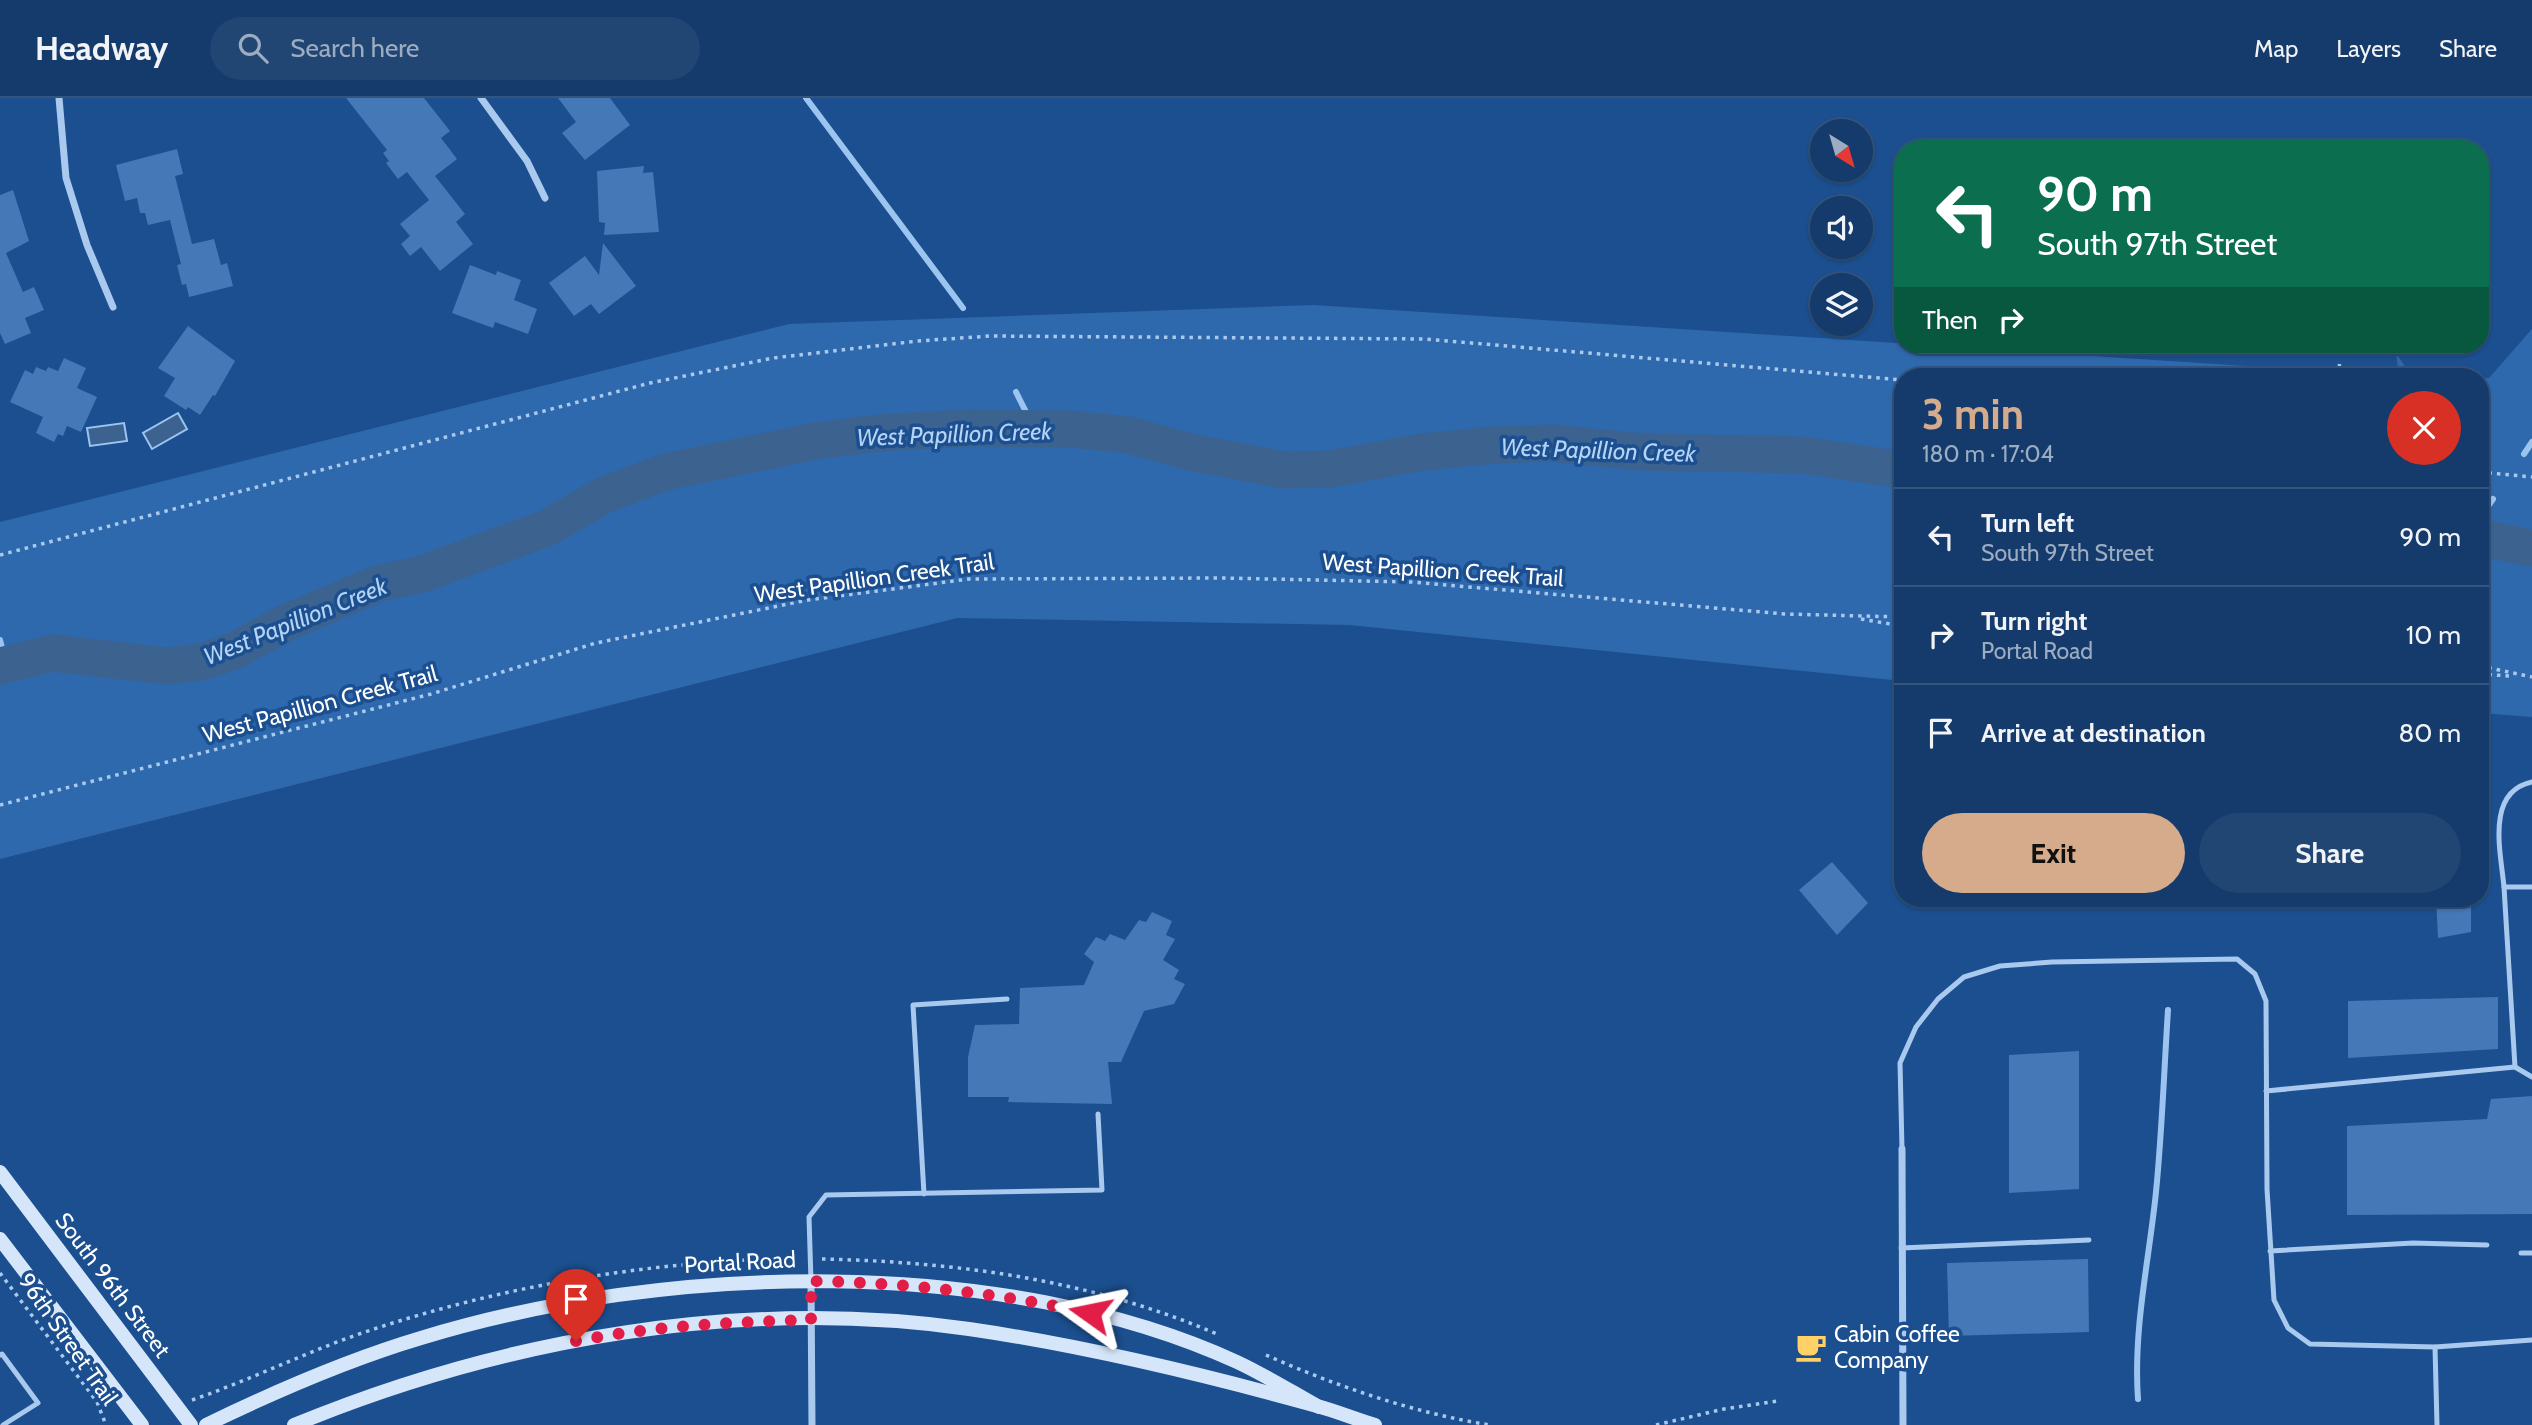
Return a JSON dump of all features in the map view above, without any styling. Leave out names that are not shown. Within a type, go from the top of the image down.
[{"type":"main road","name":"South 96th Street","points":[[0,1172],[191,1425]]},
{"type":"main road","points":[[0,1239],[142,1425]]},
{"type":"main road","name":"Portal Road","points":[[206,1425],[346,1363],[494,1318],[634,1292],[717,1284],[811,1281],[936,1287],[1011,1297],[1090,1313],[1170,1336],[1238,1362],[1319,1406]]},
{"type":"main road","name":"Portal Road","points":[[294,1425],[392,1388],[576,1341],[634,1330],[723,1322],[811,1320],[909,1323],[1045,1342],[1123,1357],[1319,1406],[1375,1425]]},
{"type":"street","points":[[59,98],[66,178],[113,307]]},
{"type":"street","points":[[481,98],[527,161],[545,198]]},
{"type":"street","points":[[1902,1149],[1900,1248],[1903,1425]]},
{"type":"street","points":[[811,1281],[812,1425]]},
{"type":"lane","points":[[2515,1067],[2499,824],[2501,807],[2514,791],[2532,782]]},
{"type":"lane","points":[[2504,887],[2532,887]]},
{"type":"lane","points":[[1902,1149],[1900,1063],[1916,1027],[1938,999],[1964,978],[2000,966],[2052,962],[2237,959],[2255,974],[2266,1001],[2270,1251],[2274,1300],[2288,1328],[2309,1344],[2435,1347],[2532,1340]]},
{"type":"lane","points":[[924,1194],[913,1004],[1007,999]]},
{"type":"lane","points":[[2266,1091],[2515,1067],[2532,1077]]},
{"type":"lane","points":[[811,1281],[808,1217],[826,1195],[1102,1190],[1098,1114]]},
{"type":"lane","points":[[1900,1248],[2089,1240]]},
{"type":"lane","points":[[2270,1251],[2413,1243],[2487,1245]]},
{"type":"lane","points":[[2521,1253],[2532,1253]]},
{"type":"lane","points":[[2435,1347],[2437,1425]]},
{"type":"lane","points":[[1,1354],[38,1403],[3,1425]]},
{"type":"path","points":[[0,555],[650,383],[774,358],[918,341],[990,336],[1425,340],[1894,379]]},
{"type":"path","points":[[2338,368],[2340,360]]},
{"type":"path","points":[[2489,473],[2532,477]]},
{"type":"path","name":"West Papillion Creek Trail","points":[[0,805],[431,694],[596,643],[808,600],[969,579],[1222,578],[1411,582],[1785,614],[1894,617]]},
{"type":"path","points":[[1852,618],[1894,625]]},
{"type":"path","points":[[2489,668],[2522,676]]},
{"type":"path","points":[[2489,674],[2532,677]]},
{"type":"path","name":"96th Street Trail","points":[[0,1273],[91,1394],[106,1425]]},
{"type":"path","points":[[1656,1425],[1724,1409],[1778,1401]]},
{"type":"shaded area","points":[[1314,305],[1894,343],[1894,354],[2063,354],[2277,368],[1894,368],[1894,680],[1349,625],[957,618],[0,859],[0,522],[789,324]]},
{"type":"shaded area","points":[[2532,329],[2532,717],[2489,714],[2489,378]]},
{"type":"shaded area","points":[[2397,354],[2406,368],[2398,368]]},
{"type":"shaded area","points":[[178,413],[187,429],[152,449],[143,433]]},
{"type":"shaded area","points":[[124,423],[127,441],[90,446],[87,428]]},
{"type":"building","points":[[346,98],[424,98],[450,131],[441,138],[457,159],[435,176],[465,214],[456,222],[473,244],[440,271],[421,247],[410,256],[401,244],[410,236],[400,224],[429,200],[407,172],[398,179],[386,163],[389,161],[383,153],[387,150]]},
{"type":"building","points":[[558,98],[610,98],[630,125],[585,160],[562,133],[576,122]]},
{"type":"building","points":[[177,149],[183,174],[175,176],[192,244],[214,239],[221,265],[227,263],[233,286],[189,297],[186,284],[182,285],[177,265],[181,264],[170,220],[148,225],[145,213],[140,213],[137,198],[125,201],[116,165]]},
{"type":"building","points":[[644,166],[643,173],[653,172],[659,232],[604,235],[605,223],[599,222],[597,171]]},
{"type":"building","points":[[13,190],[29,241],[6,253],[23,292],[34,287],[44,310],[25,318],[31,333],[5,344],[0,333],[0,195]]},
{"type":"building","points":[[603,243],[636,286],[599,314],[591,304],[574,316],[549,283],[585,256],[599,275]]},
{"type":"building","points":[[470,265],[496,275],[497,271],[521,280],[514,300],[537,309],[528,334],[495,322],[493,328],[452,313]]},
{"type":"building","points":[[188,326],[235,361],[215,396],[213,395],[200,415],[188,407],[186,410],[164,396],[175,378],[158,368]]},
{"type":"building","points":[[64,358],[86,368],[77,388],[97,397],[81,432],[67,426],[63,436],[58,434],[54,442],[36,433],[43,417],[10,402],[25,370],[33,374],[36,367],[46,371],[48,367],[58,371]]},
{"type":"building","points":[[1832,862],[1868,903],[1837,935],[1799,890]]},
{"type":"building","points":[[2436,907],[2471,907],[2471,932],[2438,938]]},
{"type":"building","points":[[1152,912],[1172,921],[1166,935],[1175,939],[1163,960],[1179,970],[1174,979],[1185,984],[1174,1004],[1144,1011],[1121,1062],[1108,1062],[1112,1104],[1008,1102],[1009,1097],[968,1097],[968,1057],[975,1025],[1019,1024],[1020,988],[1084,985],[1094,962],[1084,954],[1096,937],[1105,941],[1110,934],[1125,940],[1139,920],[1146,922]]},
{"type":"building","points":[[2498,997],[2498,1049],[2348,1058],[2348,1001]]},
{"type":"building","points":[[2079,1051],[2079,1189],[2009,1193],[2009,1055]]},
{"type":"building","points":[[2532,1096],[2532,1214],[2347,1215],[2347,1126],[2487,1119],[2491,1099]]},
{"type":"building","points":[[2088,1259],[2089,1332],[1949,1336],[1947,1263]]},
{"type":"waterway","points":[[806,98],[963,308]]},
{"type":"waterway","points":[[1016,392],[1034,428]]},
{"type":"waterway","name":"West Papillion Creek","points":[[0,666],[53,653],[166,666],[202,662],[236,650],[285,623],[377,584],[422,574],[547,528],[604,495],[665,472],[816,441],[877,433],[968,428],[1070,429],[1129,435],[1190,452],[1284,470],[1330,469],[1422,452],[1551,443],[1642,452],[1803,455],[1894,469]]},
{"type":"waterway","points":[[2524,454],[2532,442]]},
{"type":"waterway","points":[[2489,505],[2493,499]]},
{"type":"waterway","name":"West Papillion Creek","points":[[2489,540],[2532,548]]},
{"type":"waterway","points":[[0,640],[6,664]]},
{"type":"waterway","points":[[2138,1399],[2140,1321],[2158,1169],[2168,1010]]},
{"type":"place","name":"Cabin Coffee Company","points":[[1811,1347]]},
{"type":"route","points":[[576,1341],[634,1330],[723,1322],[811,1320],[811,1281],[936,1287],[1011,1297],[1090,1313]]}]
